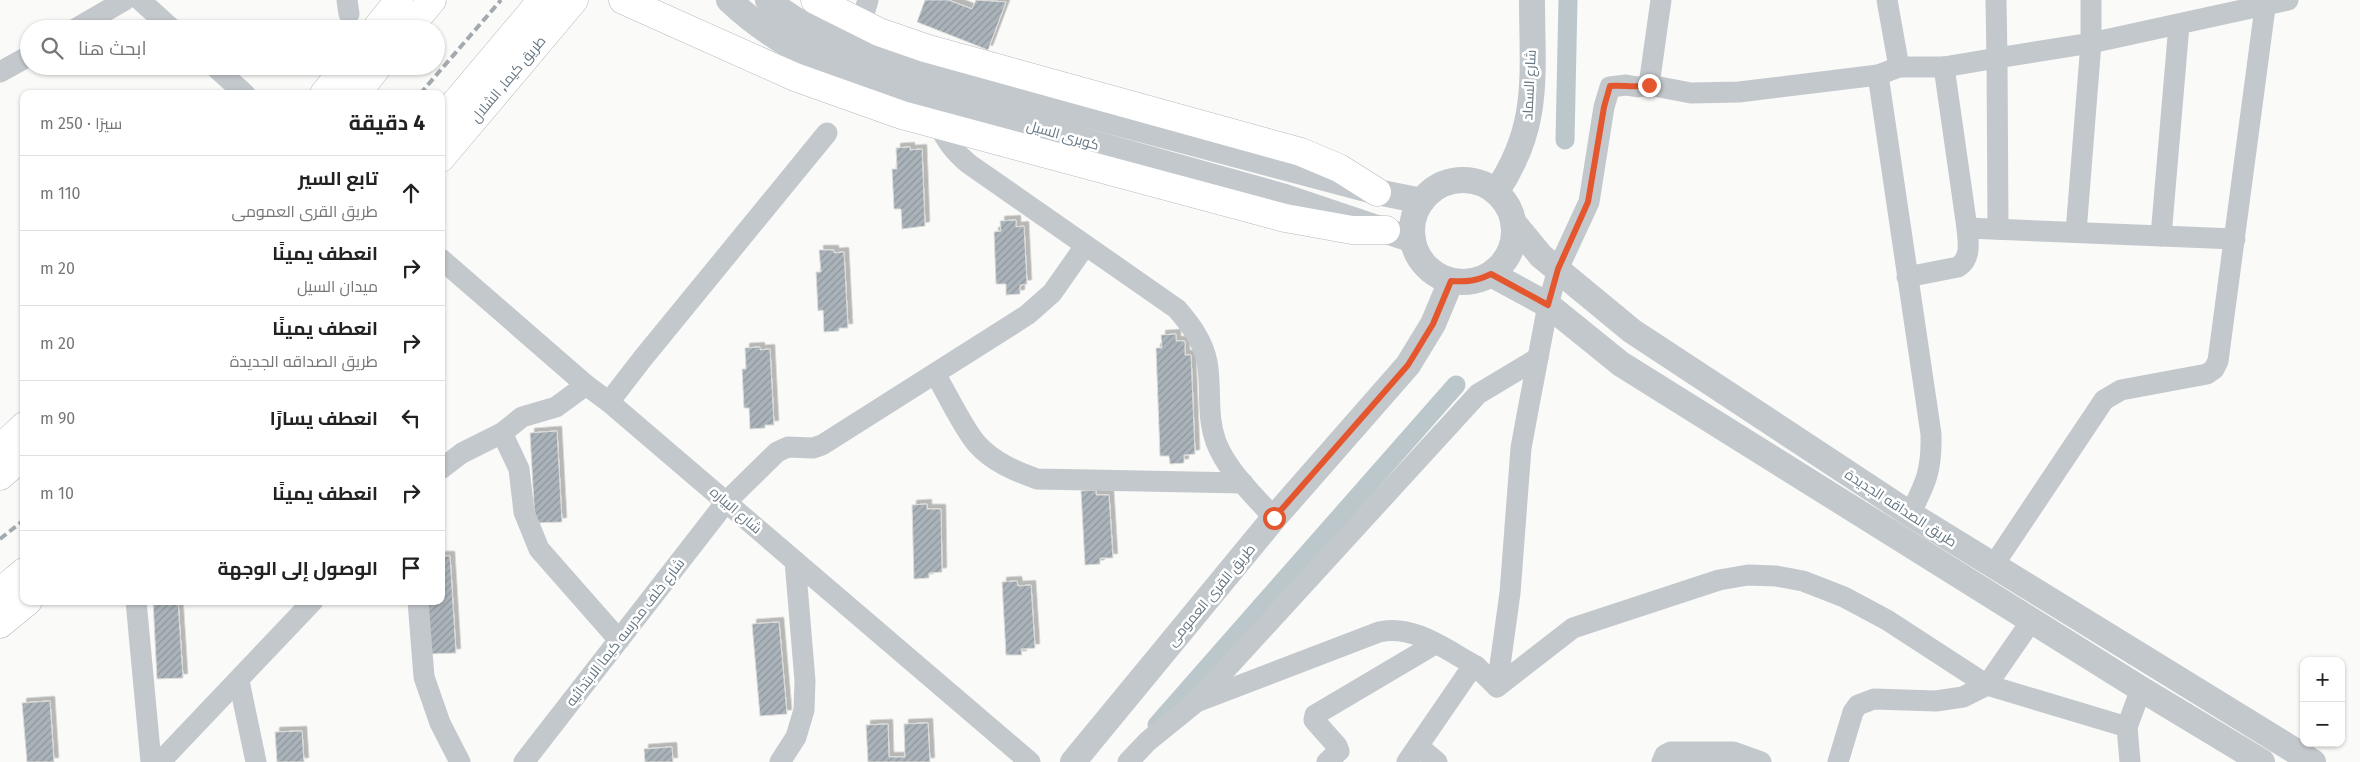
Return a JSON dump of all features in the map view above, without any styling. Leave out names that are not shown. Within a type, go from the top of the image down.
[{"type":"main road","points":[[383,20],[399,0]]},
{"type":"main road","points":[[415,20],[432,0]]},
{"type":"main road","name":"طريق كيما, الشلال","points":[[445,115],[542,0]]},
{"type":"main road","name":"طريق كيما, الشلال","points":[[445,153],[574,0]]},
{"type":"main road","points":[[623,0],[804,81],[866,104],[1318,226],[1352,230],[1386,230]]},
{"type":"main road","points":[[816,0],[864,12],[925,48],[1301,152],[1339,168],[1377,192]]},
{"type":"main road","points":[[327,90],[339,75]]},
{"type":"main road","points":[[359,90],[371,75]]},
{"type":"main road","points":[[0,449],[20,430]]},
{"type":"main road","points":[[0,476],[20,458]]},
{"type":"main road","points":[[0,592],[20,575]]},
{"type":"main road","points":[[0,624],[23,605]]},
{"type":"street","points":[[91,20],[125,0]]},
{"type":"street","points":[[140,0],[162,20]]},
{"type":"street","name":"كوبرى السيل","points":[[768,0],[816,31],[838,42],[896,64],[1377,192],[1422,201]]},
{"type":"street","name":"شارع السماد","points":[[1496,192],[1518,156],[1530,116],[1532,95],[1532,0]]},
{"type":"street","points":[[1649,85],[1661,0]]},
{"type":"street","points":[[1887,0],[1899,67]]},
{"type":"street","points":[[1996,0],[1998,229]]},
{"type":"street","points":[[2076,232],[2092,43],[2091,0]]},
{"type":"street","points":[[1497,687],[1510,593],[1521,448],[1548,305],[1558,269],[1588,202],[1604,107],[1610,86],[1626,85],[1638,87],[1649,85],[1691,93],[1739,92],[1878,75],[1899,67],[1944,67],[2092,43],[2179,25],[2266,3],[2288,0]]},
{"type":"street","points":[[1993,566],[2104,400],[2121,390],[2207,374],[2214,369],[2218,361],[2266,3]]},
{"type":"street","name":"كوبرى السيل","points":[[737,8],[773,36],[810,58],[863,78],[1285,197],[1413,240]]},
{"type":"street","points":[[2161,236],[2179,25]]},
{"type":"street","points":[[0,72],[20,61]]},
{"type":"street","points":[[1907,277],[1958,267],[1964,263],[1968,252],[1968,228],[1944,67]]},
{"type":"street","points":[[224,75],[241,90]]},
{"type":"street","points":[[1878,75],[1932,458],[1927,481],[1910,514]]},
{"type":"street","points":[[938,124],[946,140],[956,153],[1085,246],[1177,308],[1190,324],[1200,342],[1207,362],[1209,410],[1217,443],[1225,458],[1274,518]]},
{"type":"street","points":[[609,402],[827,133]]},
{"type":"street","points":[[1466,180],[1482,184],[1496,192],[1507,206],[1513,222],[1514,237],[1510,251],[1502,264],[1491,274],[1478,280],[1465,282],[1451,281],[1438,275],[1426,266],[1418,254],[1413,240],[1412,227],[1415,213],[1422,201],[1434,189],[1449,182],[1466,180]]},
{"type":"street","name":"طريق الصداقه الجديدة","points":[[1513,222],[1541,256],[1632,331],[1910,514],[2232,714],[2313,762]]},
{"type":"street","points":[[1968,228],[2235,239]]},
{"type":"street","name":"شارع خلف مدرسه كيما الابتدائيه","points":[[524,762],[726,502],[777,452],[788,447],[803,448],[822,445],[1027,315],[1052,293],[1085,246]]},
{"type":"street","name":"شارع البياره","points":[[445,262],[586,385],[609,402],[1030,762]]},
{"type":"street","name":"طريق الصداقه الجديدة","points":[[1491,274],[1548,305],[1621,364],[2141,689],[2262,762]]},
{"type":"street","name":"طريق القرى العمومى","points":[[1072,762],[1274,518],[1408,365],[1433,324],[1451,281]]},
{"type":"street","points":[[1128,762],[1148,741],[1195,703],[1478,394],[1538,358]]},
{"type":"street","points":[[935,374],[976,444],[994,459],[1014,471],[1037,478],[1244,483]]},
{"type":"street","points":[[445,466],[462,453],[502,433],[522,417],[556,406],[586,385]]},
{"type":"street","points":[[502,433],[519,469],[524,512],[540,549],[619,640]]},
{"type":"street","points":[[780,762],[796,737],[804,710],[805,681],[795,561]]},
{"type":"street","points":[[1497,687],[1573,628],[1719,580],[1748,575],[1776,576],[1803,581],[1844,598],[1887,620],[1987,684],[2128,727]]},
{"type":"street","points":[[1838,762],[1853,712],[1858,705],[1874,699],[1936,701],[1953,699],[1963,697],[1987,684],[2047,599]]},
{"type":"street","points":[[136,605],[151,762]]},
{"type":"street","points":[[418,605],[424,677],[440,723],[460,762]]},
{"type":"street","points":[[160,762],[239,681],[302,606]]},
{"type":"street","points":[[1195,703],[1379,632],[1393,629],[1406,630],[1476,666],[1497,687]]},
{"type":"street","points":[[1327,762],[1339,751],[1337,746],[1314,720],[1314,715],[1435,644]]},
{"type":"street","points":[[1437,762],[1412,754],[1466,676],[1476,666]]},
{"type":"street","points":[[239,681],[256,762]]},
{"type":"street","points":[[2130,762],[2128,727],[2141,689]]},
{"type":"street","points":[[2220,738],[2232,714]]},
{"type":"street","points":[[1662,762],[1665,755],[1671,752],[1733,752],[1761,762]]},
{"type":"building","points":[[925,0],[948,0],[972,9],[976,0],[1006,2],[988,50],[917,22]]},
{"type":"building","points":[[910,147],[910,150],[922,149],[925,226],[902,229],[901,209],[894,209],[892,169],[897,169],[896,148]]},
{"type":"building","points":[[1016,220],[1016,227],[1024,226],[1027,284],[1020,285],[1020,294],[1006,295],[1006,284],[996,284],[994,232],[1001,231],[1000,221]]},
{"type":"building","points":[[819,250],[834,250],[834,253],[844,252],[848,328],[839,328],[839,331],[824,332],[823,310],[818,311],[816,272],[821,272]]},
{"type":"building","points":[[1176,334],[1176,341],[1185,341],[1185,355],[1191,355],[1195,454],[1184,455],[1184,463],[1170,464],[1169,456],[1160,456],[1156,348],[1162,348],[1161,335]]},
{"type":"building","points":[[760,347],[760,350],[770,349],[774,425],[750,429],[749,408],[744,408],[742,369],[746,369],[745,348]]},
{"type":"building","points":[[557,431],[562,522],[535,523],[530,433]]},
{"type":"building","points":[[1096,490],[1096,495],[1109,495],[1113,558],[1100,558],[1100,564],[1085,565],[1081,491]]},
{"type":"building","points":[[927,504],[927,509],[941,509],[942,572],[929,573],[929,578],[914,579],[912,505]]},
{"type":"building","points":[[445,556],[450,556],[456,653],[428,654],[425,605],[445,605]]},
{"type":"building","points":[[1017,581],[1018,586],[1031,585],[1035,648],[1021,649],[1022,655],[1006,655],[1002,582]]},
{"type":"building","points":[[153,605],[178,605],[183,678],[157,679]]},
{"type":"building","points":[[779,622],[787,714],[760,716],[752,624]]},
{"type":"building","points":[[50,701],[54,762],[27,762],[22,703]]},
{"type":"building","points":[[928,723],[930,762],[868,762],[866,725],[888,724],[889,757],[905,757],[904,724]]},
{"type":"building","points":[[302,731],[304,762],[277,762],[275,732]]},
{"type":"building","points":[[672,747],[673,762],[645,762],[644,749]]},
{"type":"waterway","points":[[1565,140],[1568,0]]},
{"type":"waterway","points":[[1157,725],[1456,385]]},
{"type":"railway","points":[[445,65],[501,0]]},
{"type":"railway","points":[[423,90],[436,75]]},
{"type":"railway","points":[[0,539],[20,523]]},
{"type":"route","points":[[1274,518],[1408,365],[1433,324],[1451,281],[1465,282],[1478,280],[1491,274],[1511,283],[1548,305],[1558,269],[1588,202],[1604,107],[1610,86],[1626,85],[1638,87],[1649,85]]}]
